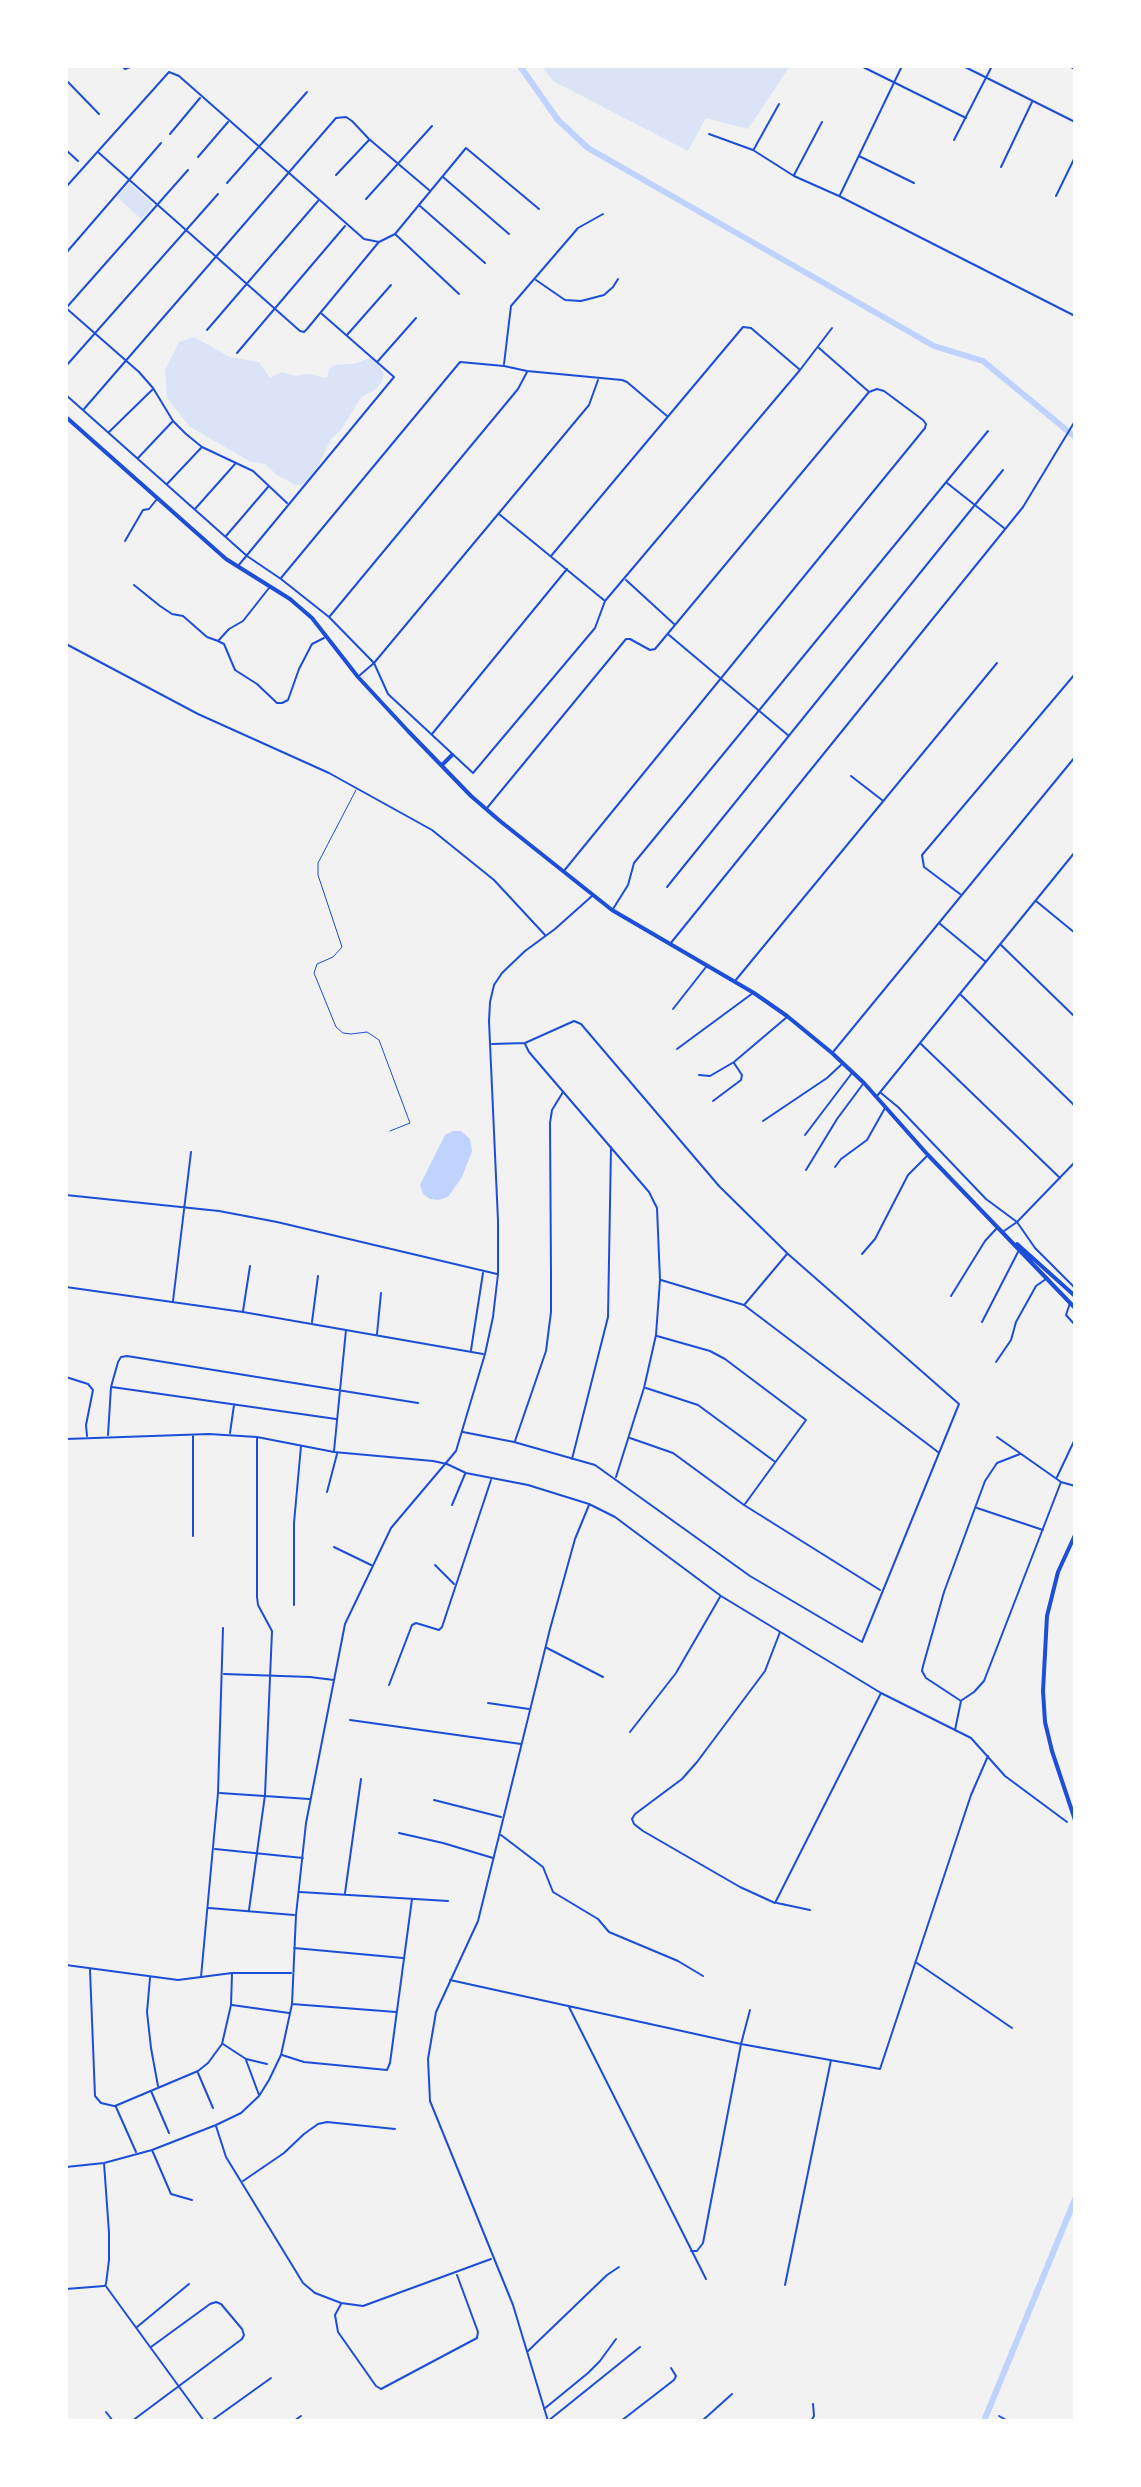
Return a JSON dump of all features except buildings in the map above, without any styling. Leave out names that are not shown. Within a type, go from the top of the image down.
[{"type":"main road","points":[[66,417],[237,567],[290,599],[312,618],[358,677],[471,796],[563,873],[612,910],[754,993],[832,1053],[864,1083],[998,1227],[1075,1296]]},
{"type":"main road","points":[[442,765],[452,755]]},
{"type":"main road","points":[[1003,1232],[1075,1308]]},
{"type":"main road","points":[[1070,1545],[1075,1528]]},
{"type":"main road","points":[[1075,1535],[1058,1572],[1047,1616],[1043,1691],[1045,1722],[1052,1751],[1075,1820]]},
{"type":"street","points":[[122,66],[125,69],[133,66]]},
{"type":"street","points":[[861,66],[966,118]]},
{"type":"street","points":[[839,196],[902,66]]},
{"type":"street","points":[[963,66],[1075,122]]},
{"type":"street","points":[[954,140],[992,66]]},
{"type":"street","points":[[1069,66],[1075,69]]},
{"type":"street","points":[[66,187],[169,72],[179,76],[346,225],[364,239],[379,242]]},
{"type":"street","points":[[66,80],[99,114]]},
{"type":"street","points":[[227,183],[307,92]]},
{"type":"street","points":[[170,134],[201,97]]},
{"type":"street","points":[[1001,167],[1032,101]]},
{"type":"street","points":[[753,150],[779,104]]},
{"type":"street","points":[[83,409],[336,118],[346,117],[429,190]]},
{"type":"street","points":[[198,157],[228,122]]},
{"type":"street","points":[[794,176],[822,122]]},
{"type":"street","points":[[366,199],[432,126]]},
{"type":"street","points":[[709,134],[753,150],[794,176],[1075,316]]},
{"type":"street","points":[[336,175],[369,139]]},
{"type":"street","points":[[66,253],[161,143]]},
{"type":"street","points":[[98,152],[304,332],[379,242],[395,234],[466,148],[539,209]]},
{"type":"street","points":[[66,150],[78,161]]},
{"type":"street","points":[[858,156],[914,183]]},
{"type":"street","points":[[1056,196],[1075,157]]},
{"type":"street","points":[[188,170],[66,308],[153,388],[173,421],[202,447],[253,471],[289,505]]},
{"type":"street","points":[[443,176],[509,234]]},
{"type":"street","points":[[66,366],[218,194]]},
{"type":"street","points":[[207,330],[319,200]]},
{"type":"street","points":[[419,205],[485,263]]},
{"type":"street","points":[[504,366],[511,306],[578,228],[603,214]]},
{"type":"street","points":[[237,353],[346,225]]},
{"type":"street","points":[[395,234],[459,294]]},
{"type":"street","points":[[535,279],[565,300],[581,301],[604,295],[618,279]]},
{"type":"street","points":[[347,335],[391,285]]},
{"type":"street","points":[[237,567],[394,377],[321,313]]},
{"type":"street","points":[[377,362],[416,318]]},
{"type":"street","points":[[551,556],[743,327],[751,328],[800,370]]},
{"type":"street","points":[[66,395],[247,556],[329,617],[374,663],[388,694],[473,773],[595,628],[605,601],[832,328]]},
{"type":"street","points":[[818,347],[869,392]]},
{"type":"street","points":[[281,579],[460,362],[627,382],[667,416]]},
{"type":"street","points":[[329,617],[518,389],[527,371]]},
{"type":"street","points":[[358,677],[374,663],[589,405],[599,378]]},
{"type":"street","points":[[108,433],[153,388]]},
{"type":"street","points":[[486,809],[626,639],[650,650],[655,649],[869,392],[877,389],[884,391],[923,420],[925,428],[563,873]]},
{"type":"street","points":[[137,459],[173,421]]},
{"type":"street","points":[[670,945],[1023,507],[1075,421]]},
{"type":"street","points":[[612,910],[628,885],[634,863],[988,431]]},
{"type":"street","points":[[166,485],[202,447]]},
{"type":"street","points":[[194,510],[235,464]]},
{"type":"street","points":[[667,887],[1003,470]]},
{"type":"street","points":[[946,482],[1004,528]]},
{"type":"street","points":[[226,537],[268,487]]},
{"type":"street","points":[[125,541],[143,510],[149,509],[158,498]]},
{"type":"street","points":[[498,513],[605,601]]},
{"type":"street","points":[[432,735],[567,569]]},
{"type":"street","points":[[625,579],[675,625]]},
{"type":"street","points":[[134,585],[172,614],[183,616],[207,637],[224,644],[235,670],[257,684],[277,703],[288,700],[312,644],[328,637]]},
{"type":"street","points":[[218,641],[229,629],[243,621],[270,587]]},
{"type":"street","points":[[668,634],[789,736]]},
{"type":"street","points":[[66,644],[198,714],[357,788],[442,837],[494,880],[546,936]]},
{"type":"street","points":[[735,982],[997,663]]},
{"type":"street","points":[[961,894],[924,867],[922,855],[1075,674]]},
{"type":"street","points":[[832,1053],[1075,757]]},
{"type":"street","points":[[851,776],[883,801]]},
{"type":"street","points":[[876,1097],[1075,852]]},
{"type":"street","points":[[66,2167],[104,2163],[152,2150],[241,2113],[259,2096],[281,2055],[292,2004],[296,1915],[310,1799],[345,1624],[391,1528],[456,1451],[493,1317],[498,1274],[490,1011],[494,985],[511,964],[592,896]]},
{"type":"street","points":[[1036,901],[1075,933]]},
{"type":"street","points":[[938,922],[986,962]]},
{"type":"street","points":[[1000,944],[1075,1017]]},
{"type":"street","points":[[673,1009],[707,966]]},
{"type":"street","points":[[677,1049],[754,993]]},
{"type":"street","points":[[960,994],[1075,1106]]},
{"type":"street","points":[[699,1075],[710,1076],[734,1062],[787,1016]]},
{"type":"street","points":[[463,1432],[514,1442],[595,1465],[750,1576],[862,1642],[959,1404],[788,1254],[719,1186],[581,1024],[574,1021],[525,1043],[491,1044]]},
{"type":"street","points":[[525,1043],[529,1052],[654,1199],[659,1230],[660,1280],[656,1335],[644,1388],[615,1479]]},
{"type":"street","points":[[920,1043],[1060,1178]]},
{"type":"street","points":[[713,1101],[741,1080],[742,1075],[734,1062]]},
{"type":"street","points":[[763,1121],[827,1078],[843,1063]]},
{"type":"street","points":[[805,1135],[853,1072]]},
{"type":"street","points":[[806,1170],[837,1119],[864,1083]]},
{"type":"street","points":[[514,1442],[546,1351],[551,1312],[550,1123],[552,1110],[563,1091]]},
{"type":"street","points":[[881,1092],[986,1199],[1017,1222],[1035,1248],[1075,1288]]},
{"type":"street","points":[[835,1167],[867,1140],[885,1107]]},
{"type":"street","points":[[572,1459],[608,1317],[611,1146]]},
{"type":"street","points":[[173,1302],[191,1152]]},
{"type":"street","points":[[862,1254],[875,1239],[908,1175],[928,1155]]},
{"type":"street","points":[[1003,1232],[1017,1222],[1075,1162]]},
{"type":"street","points":[[66,1195],[185,1207],[277,1222],[498,1274]]},
{"type":"street","points":[[951,1296],[985,1241],[998,1227]]},
{"type":"street","points":[[66,1245],[67,1236]]},
{"type":"street","points":[[982,1322],[1019,1250]]},
{"type":"street","points":[[744,1305],[788,1254]]},
{"type":"street","points":[[243,1312],[250,1266]]},
{"type":"street","points":[[471,1351],[484,1272]]},
{"type":"street","points":[[312,1323],[318,1276]]},
{"type":"street","points":[[996,1362],[1011,1340],[1016,1322],[1036,1286],[1046,1279]]},
{"type":"street","points":[[660,1280],[744,1305],[939,1453]]},
{"type":"street","points":[[66,1287],[312,1323],[485,1354]]},
{"type":"street","points":[[377,1335],[381,1293]]},
{"type":"street","points":[[1070,1303],[1066,1315],[1075,1325]]},
{"type":"street","points":[[327,1492],[336,1452],[336,1419],[346,1330]]},
{"type":"street","points":[[656,1335],[710,1351],[725,1359],[806,1420],[744,1505]]},
{"type":"street","points":[[108,1436],[111,1387],[118,1362],[121,1357],[127,1356],[418,1403]]},
{"type":"street","points":[[66,1377],[88,1384],[93,1390],[86,1425],[87,1437]]},
{"type":"street","points":[[111,1387],[336,1419]]},
{"type":"street","points":[[644,1388],[698,1405],[775,1462]]},
{"type":"street","points":[[230,1435],[234,1405]]},
{"type":"street","points":[[66,1439],[194,1434],[257,1437],[336,1452],[447,1464],[466,1473],[528,1485],[589,1504],[615,1517],[721,1596],[881,1693],[971,1738],[1005,1776],[1067,1822]]},
{"type":"street","points":[[193,1536],[194,1434]]},
{"type":"street","points":[[249,1910],[265,1795],[272,1631],[257,1597],[257,1437]]},
{"type":"street","points":[[629,1437],[673,1453],[744,1505],[881,1592]]},
{"type":"street","points":[[997,1437],[1061,1482],[1075,1486]]},
{"type":"street","points":[[1056,1478],[1075,1439]]},
{"type":"street","points":[[294,1605],[294,1523],[301,1446]]},
{"type":"street","points":[[961,1701],[926,1678],[922,1671],[944,1592],[991,1469],[1003,1459],[1020,1454]]},
{"type":"street","points":[[452,1505],[466,1473]]},
{"type":"street","points":[[389,1685],[412,1625],[416,1623],[439,1630],[442,1627],[491,1480]]},
{"type":"street","points":[[954,1731],[961,1701],[984,1681],[1061,1482]]},
{"type":"street","points":[[548,2421],[513,2305],[430,2101],[428,2059],[436,2012],[478,1921],[575,1539],[589,1504]]},
{"type":"street","points":[[976,1507],[1044,1530]]},
{"type":"street","points":[[334,1547],[372,1565]]},
{"type":"street","points":[[435,1565],[455,1584]]},
{"type":"street","points":[[630,1732],[676,1673],[721,1596]]},
{"type":"street","points":[[201,1977],[218,1793],[223,1628]]},
{"type":"street","points":[[781,1631],[765,1671],[697,1762],[682,1779],[643,1807],[632,1819],[643,1831],[740,1887],[775,1903],[810,1910]]},
{"type":"street","points":[[546,1648],[603,1677]]},
{"type":"street","points":[[223,1674],[335,1680]]},
{"type":"street","points":[[775,1903],[881,1693]]},
{"type":"street","points":[[488,1703],[530,1709]]},
{"type":"street","points":[[350,1720],[522,1744]]},
{"type":"street","points":[[449,1980],[741,2044],[880,2069],[971,1795],[988,1756]]},
{"type":"street","points":[[345,1894],[361,1779]]},
{"type":"street","points":[[218,1793],[310,1799]]},
{"type":"street","points":[[434,1800],[503,1818]]},
{"type":"street","points":[[399,1833],[494,1859]]},
{"type":"street","points":[[500,1835],[543,1867],[553,1892],[598,1919],[609,1932],[678,1961],[703,1976]]},
{"type":"street","points":[[214,1849],[303,1858]]},
{"type":"street","points":[[299,1892],[448,1901]]},
{"type":"street","points":[[281,2055],[304,2062],[387,2070],[412,1899]]},
{"type":"street","points":[[208,1907],[296,1915]]},
{"type":"street","points":[[294,1948],[404,1958]]},
{"type":"street","points":[[916,1963],[1012,2028]]},
{"type":"street","points":[[66,1965],[178,1980],[232,1973],[292,1973]]},
{"type":"street","points":[[90,1968],[95,2096],[101,2103],[115,2106],[198,2071],[208,2063],[222,2044],[231,2005],[232,1973]]},
{"type":"street","points":[[150,1976],[147,2012],[158,2088]]},
{"type":"street","points":[[292,2004],[397,2012]]},
{"type":"street","points":[[231,2005],[290,2013]]},
{"type":"street","points":[[568,2006],[706,2279]]},
{"type":"street","points":[[691,2251],[697,2251],[703,2243],[750,2010]]},
{"type":"street","points":[[222,2044],[246,2059],[267,2064]]},
{"type":"street","points":[[246,2059],[259,2096]]},
{"type":"street","points":[[785,2285],[831,2060]]},
{"type":"street","points":[[198,2071],[213,2108]]},
{"type":"street","points":[[151,2090],[169,2133]]},
{"type":"street","points":[[115,2106],[137,2154]]},
{"type":"street","points":[[242,2182],[284,2153],[318,2124],[327,2122],[395,2129]]},
{"type":"street","points":[[216,2125],[226,2157],[303,2283],[315,2293],[341,2303],[363,2306],[493,2258]]},
{"type":"street","points":[[152,2150],[171,2194],[192,2200]]},
{"type":"street","points":[[104,2163],[109,2233],[105,2285],[204,2421]]},
{"type":"street","points":[[527,2352],[619,2267]]},
{"type":"street","points":[[341,2303],[335,2315],[338,2332],[362,2368],[381,2389],[477,2338],[478,2332],[456,2273]]},
{"type":"street","points":[[136,2327],[189,2284]]},
{"type":"street","points":[[66,2289],[105,2285]]},
{"type":"street","points":[[132,2421],[244,2335],[216,2302],[151,2347]]},
{"type":"street","points":[[543,2410],[588,2373],[616,2339]]},
{"type":"street","points":[[542,2421],[548,2421],[640,2347]]},
{"type":"street","points":[[621,2421],[674,2380],[676,2376],[671,2368]]},
{"type":"street","points":[[211,2421],[271,2378]]},
{"type":"street","points":[[702,2421],[732,2394]]},
{"type":"street","points":[[811,2421],[813,2404]]},
{"type":"street","points":[[106,2412],[113,2421]]},
{"type":"street","points":[[294,2421],[301,2416]]},
{"type":"street","points":[[999,2416],[1008,2421]]},
{"type":"lane","points":[[357,788],[318,863],[318,875],[342,947],[333,957],[317,964],[314,973],[336,1027],[343,1033],[367,1032],[379,1040],[410,1123],[390,1131]]},
{"type":"shaded area","points":[[542,66],[790,66],[748,129],[706,118],[688,151],[553,81]]},
{"type":"shaded area","points":[[129,183],[154,205],[141,219],[117,197]]},
{"type":"shaded area","points":[[194,337],[230,357],[259,362],[270,378],[282,372],[327,378],[329,369],[335,365],[357,363],[374,356],[384,374],[381,383],[361,397],[341,430],[331,439],[316,471],[305,484],[295,485],[265,464],[251,462],[190,427],[167,398],[165,370],[179,342]]},
{"type":"water","points":[[461,1131],[470,1139],[472,1151],[462,1177],[448,1197],[430,1199],[423,1194],[420,1185],[445,1135]]},
{"type":"waterway","points":[[520,66],[558,120],[588,148],[934,346],[983,361],[1075,437]]},
{"type":"waterway","points":[[984,2421],[1075,2199]]}]
